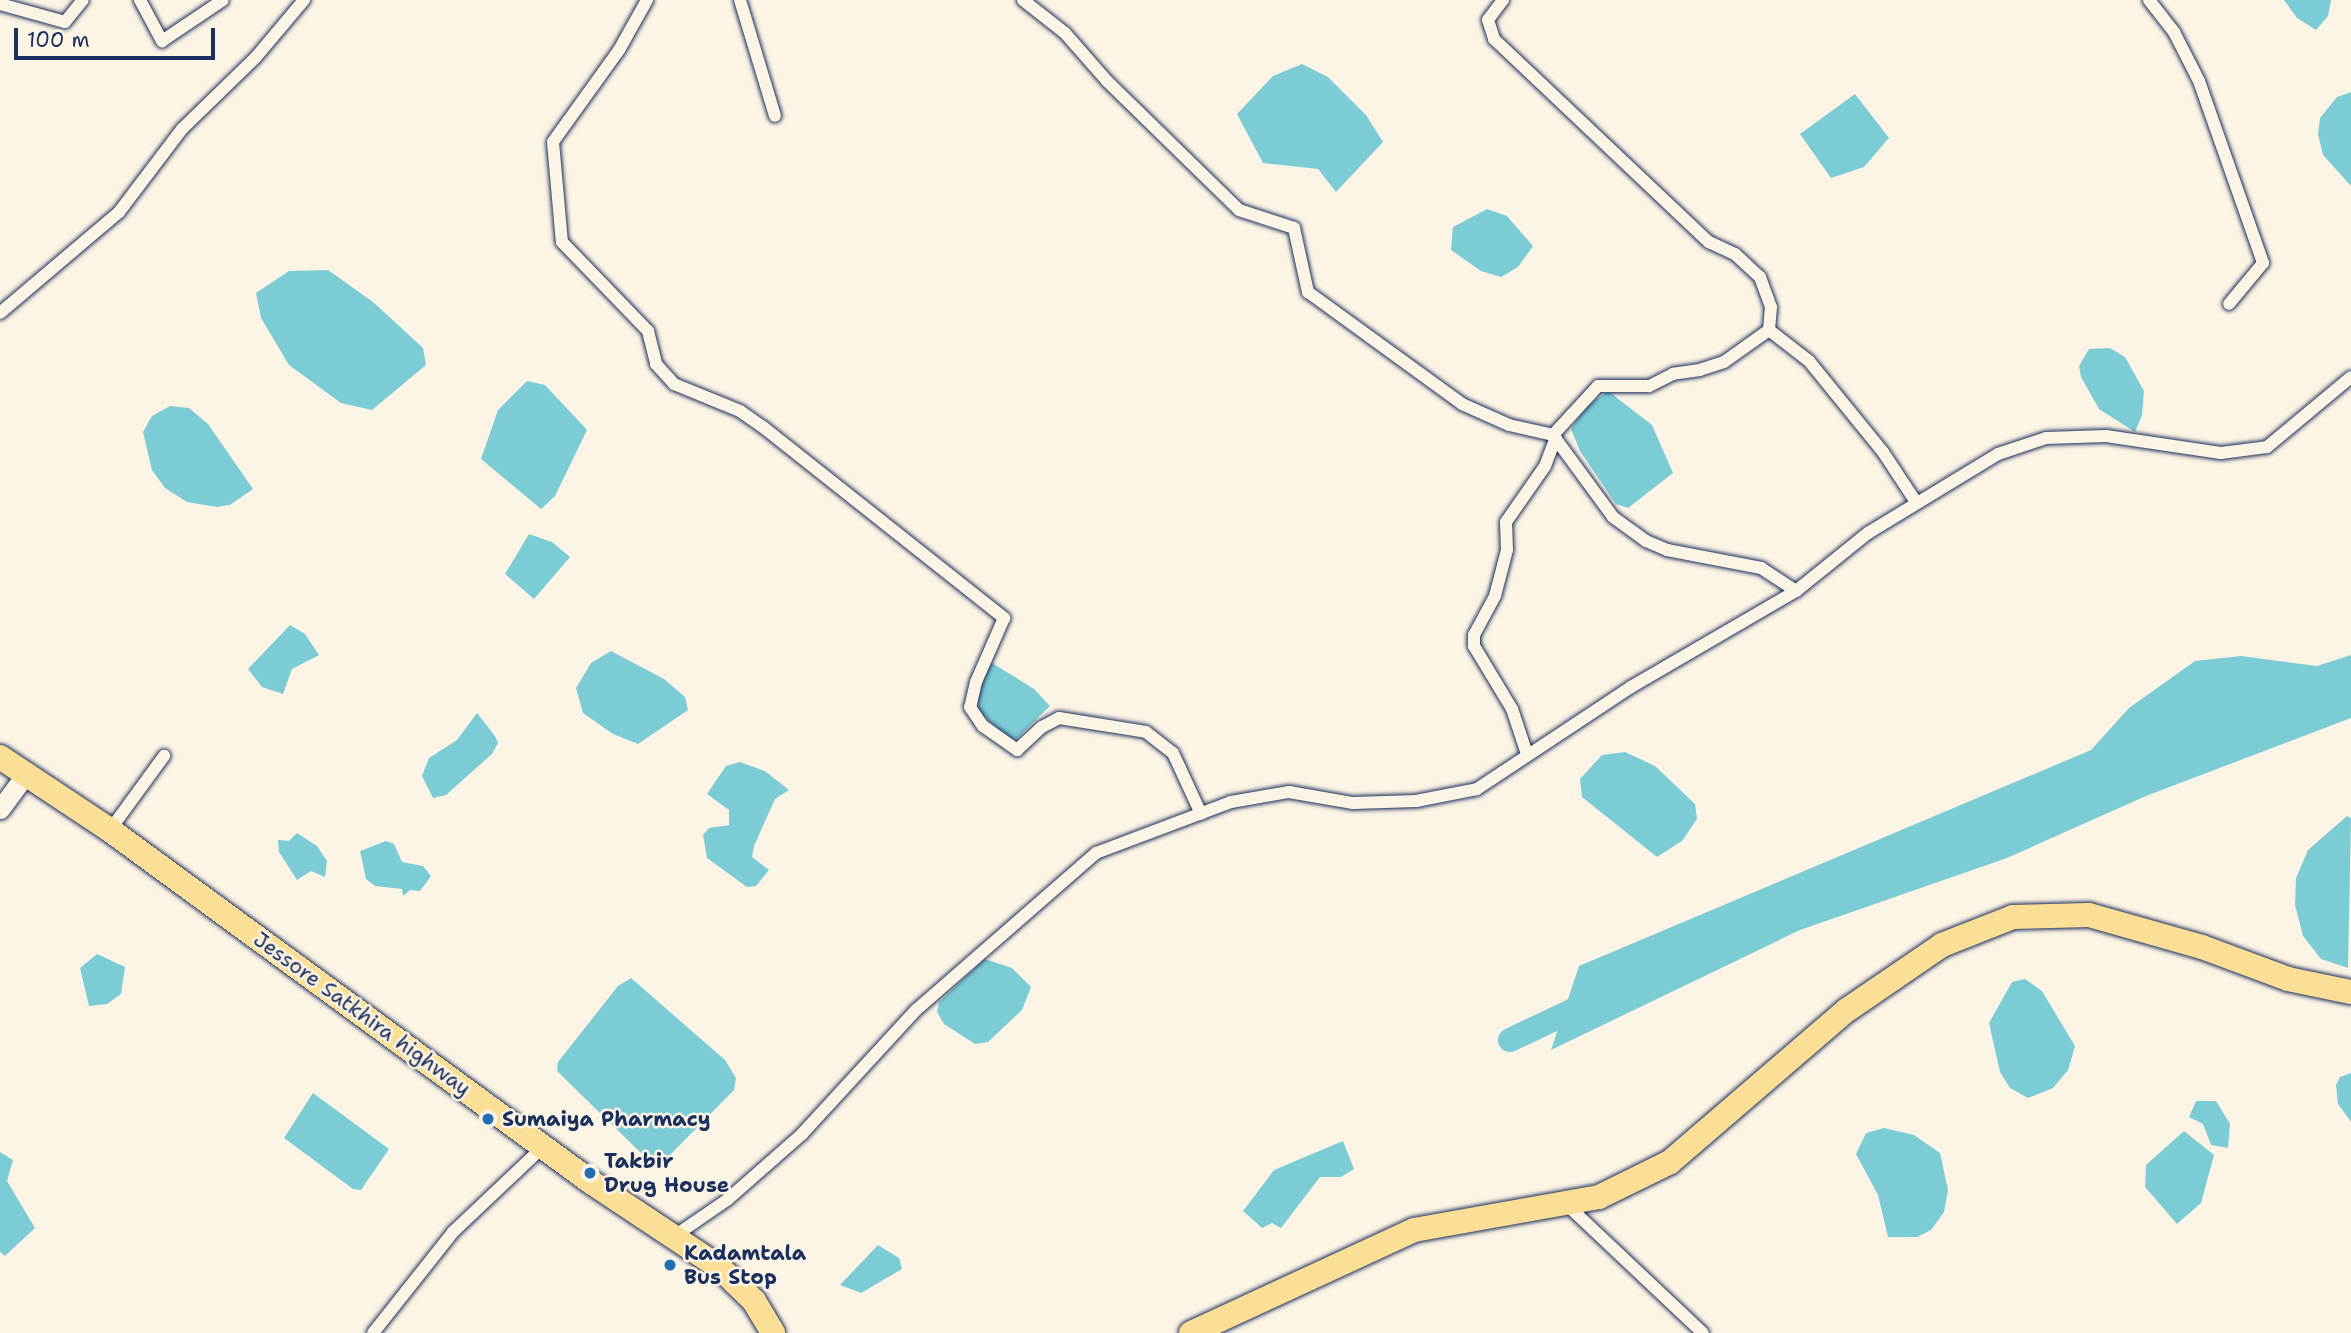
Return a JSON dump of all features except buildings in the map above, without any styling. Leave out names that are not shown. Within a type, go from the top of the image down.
[{"type":"highway","name":"Jessore Satkhira highway","points":[[0,757],[110,830],[543,1146],[719,1266],[754,1301],[773,1333]]},
{"type":"highway","points":[[1191,1333],[1414,1230],[1599,1197],[1670,1162],[1847,1010],[1942,945],[2014,917],[2089,915],[2202,947],[2288,979],[2351,992]]},
{"type":"street","points":[[0,4],[65,22],[83,0]]},
{"type":"street","points":[[140,0],[162,41],[223,0]]},
{"type":"street","points":[[0,313],[119,212],[181,129],[256,57],[304,0]]},
{"type":"street","points":[[647,0],[618,50],[553,142],[562,242],[648,331],[656,364],[674,384],[740,411],[762,426],[1004,618],[976,682],[971,707],[983,726],[1017,750],[1042,727],[1059,718],[1146,732],[1173,754],[1201,814]]},
{"type":"street","points":[[740,0],[775,116]]},
{"type":"street","points":[[1023,0],[1065,33],[1107,81],[1239,210],[1294,228],[1308,292],[1462,404],[1509,425],[1555,437],[1613,517],[1646,541],[1761,568],[1796,591]]},
{"type":"street","points":[[1503,0],[1488,20],[1494,39],[1709,242],[1735,254],[1760,278],[1772,307],[1769,330],[1724,362],[1700,370],[1673,374],[1648,386],[1598,386],[1555,437],[1545,466],[1506,522],[1507,550],[1495,596],[1474,635],[1474,646],[1512,709],[1527,754]]},
{"type":"street","points":[[2149,0],[2175,32],[2199,81],[2263,263],[2229,304]]},
{"type":"street","points":[[1769,330],[1809,361],[1883,452],[1916,502]]},
{"type":"street","points":[[676,1236],[727,1200],[802,1134],[916,1010],[1096,853],[1231,802],[1289,792],[1353,803],[1416,801],[1478,789],[1527,754],[1796,591],[1868,533],[1998,454],[2046,438],[2106,436],[2221,453],[2267,447],[2351,377]]},
{"type":"street","points":[[110,830],[164,756]]},
{"type":"street","points":[[0,809],[26,774]]},
{"type":"street","points":[[373,1333],[453,1232],[543,1146]]},
{"type":"street","points":[[1566,1204],[1703,1333]]},
{"type":"water","points":[[2284,0],[2331,0],[2328,16],[2316,30],[2297,18]]},
{"type":"water","points":[[1302,64],[1328,77],[1366,115],[1383,142],[1336,192],[1318,169],[1263,163],[1237,114],[1273,76]]},
{"type":"water","points":[[2351,92],[2351,186],[2323,155],[2318,134],[2320,118],[2337,97]]},
{"type":"water","points":[[1855,94],[1889,138],[1864,167],[1831,178],[1800,134]]},
{"type":"water","points":[[1487,209],[1507,216],[1533,246],[1518,267],[1501,277],[1481,271],[1451,250],[1453,227]]},
{"type":"water","points":[[328,270],[373,302],[423,348],[426,365],[372,410],[341,403],[289,365],[261,318],[256,293],[289,271]]},
{"type":"water","points":[[2110,348],[2125,357],[2144,391],[2142,415],[2135,432],[2099,409],[2081,377],[2079,366],[2089,349]]},
{"type":"water","points":[[527,381],[545,385],[587,430],[555,496],[541,509],[481,459],[498,410]]},
{"type":"water","points":[[1608,391],[1652,425],[1673,473],[1628,508],[1616,504],[1580,451],[1571,429],[1585,408]]},
{"type":"water","points":[[170,406],[189,408],[208,424],[253,489],[230,505],[217,507],[187,502],[165,488],[152,470],[143,432],[152,416]]},
{"type":"water","points":[[529,534],[552,542],[570,557],[534,599],[505,574]]},
{"type":"water","points":[[290,625],[305,634],[319,655],[292,669],[283,694],[262,687],[248,669]]},
{"type":"water","points":[[611,651],[664,679],[685,697],[688,710],[638,744],[613,734],[583,713],[576,688],[591,663]]},
{"type":"water","points":[[2351,655],[2351,718],[2146,796],[2007,858],[1800,930],[1551,1050],[1579,966],[2091,750],[2129,708],[2195,661],[2241,656],[2317,666]]},
{"type":"water","points":[[989,661],[1034,689],[1050,706],[1016,739],[1008,738],[979,712],[977,687]]},
{"type":"water","points":[[477,713],[498,743],[492,754],[446,795],[433,798],[422,776],[429,758],[457,740]]},
{"type":"water","points":[[1625,752],[1655,766],[1695,804],[1697,819],[1682,841],[1657,857],[1582,797],[1580,779],[1602,755]]},
{"type":"water","points":[[740,762],[765,771],[789,790],[775,799],[754,846],[752,857],[769,870],[756,886],[747,887],[707,858],[703,835],[709,828],[729,825],[729,810],[707,794],[726,766]]},
{"type":"water","points":[[2347,816],[2351,818],[2348,968],[2321,959],[2303,936],[2295,905],[2296,878],[2308,850]]},
{"type":"water","points":[[297,833],[317,846],[327,861],[325,877],[311,871],[297,880],[279,852],[278,840],[289,841]]},
{"type":"water","points":[[386,841],[394,844],[402,862],[423,866],[431,876],[420,891],[410,890],[403,896],[402,889],[375,886],[366,879],[360,851]]},
{"type":"water","points":[[97,954],[125,967],[121,994],[107,1004],[89,1006],[80,968]]},
{"type":"water","points":[[985,959],[1012,968],[1031,987],[1022,1010],[988,1042],[975,1044],[944,1024],[937,1012],[939,1002]]},
{"type":"water","points":[[631,978],[725,1060],[736,1078],[734,1090],[666,1159],[645,1157],[557,1071],[558,1062],[618,986]]},
{"type":"water","points":[[2025,979],[2042,991],[2075,1046],[2068,1070],[2053,1088],[2028,1098],[2010,1088],[2000,1072],[1989,1023],[2012,982]]},
{"type":"water","points":[[2351,1073],[2351,1122],[2338,1104],[2336,1085],[2340,1077]]},
{"type":"water","points":[[313,1093],[389,1149],[361,1190],[353,1189],[284,1138]]},
{"type":"water","points":[[2196,1101],[2216,1101],[2230,1124],[2228,1148],[2211,1145],[2203,1124],[2189,1117]]},
{"type":"water","points":[[1884,1128],[1914,1135],[1940,1153],[1948,1190],[1944,1212],[1931,1230],[1917,1237],[1888,1237],[1878,1195],[1856,1154],[1866,1133]]},
{"type":"water","points":[[2184,1131],[2214,1155],[2201,1203],[2177,1224],[2145,1187],[2146,1165]]},
{"type":"water","points":[[1343,1141],[1354,1169],[1341,1177],[1320,1177],[1281,1228],[1272,1223],[1262,1228],[1243,1211],[1274,1170]]},
{"type":"water","points":[[0,1152],[13,1160],[7,1181],[35,1228],[5,1256],[0,1252]]},
{"type":"water","points":[[878,1245],[899,1258],[902,1269],[861,1293],[840,1285]]},
{"type":"waterway","points":[[1510,1040],[1590,1002]]},
{"type":"place","name":"Sumaiya Pharmacy","points":[[488,1119]]},
{"type":"place","name":"Takbir Drug House","points":[[590,1173]]},
{"type":"place","name":"Kadamtala Bus Stop","points":[[670,1265]]}]
